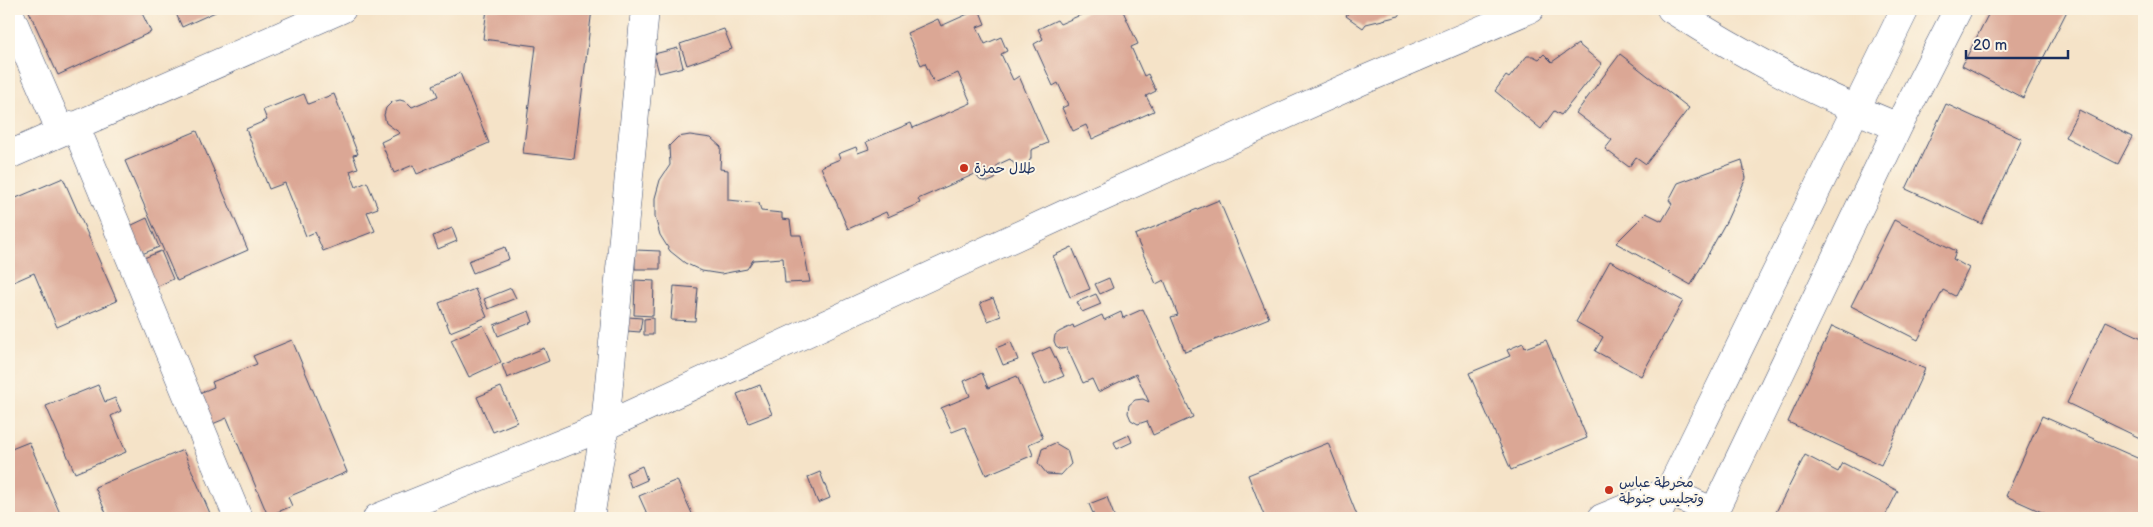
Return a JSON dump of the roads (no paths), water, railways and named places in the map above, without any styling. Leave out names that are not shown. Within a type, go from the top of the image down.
[{"type":"street","points":[[9,155],[342,9]]},
{"type":"street","points":[[590,518],[605,426],[645,9]]},
{"type":"street","points":[[377,518],[605,426],[1083,206],[1359,82],[1530,9]]},
{"type":"street","points":[[1671,9],[1726,44],[1857,110],[1898,127]]},
{"type":"street","points":[[1656,518],[1905,9]]},
{"type":"street","points":[[1668,491],[1712,515],[1898,127],[1958,9]]},
{"type":"street","points":[[9,12],[68,128],[238,518]]},
{"type":"street","points":[[1602,518],[1668,491]]},
{"type":"place","name":"طلال حمزة","points":[[964,168]]},
{"type":"place","name":"مخرطة عباس وتجليس جنوطة","points":[[1609,490]]}]
